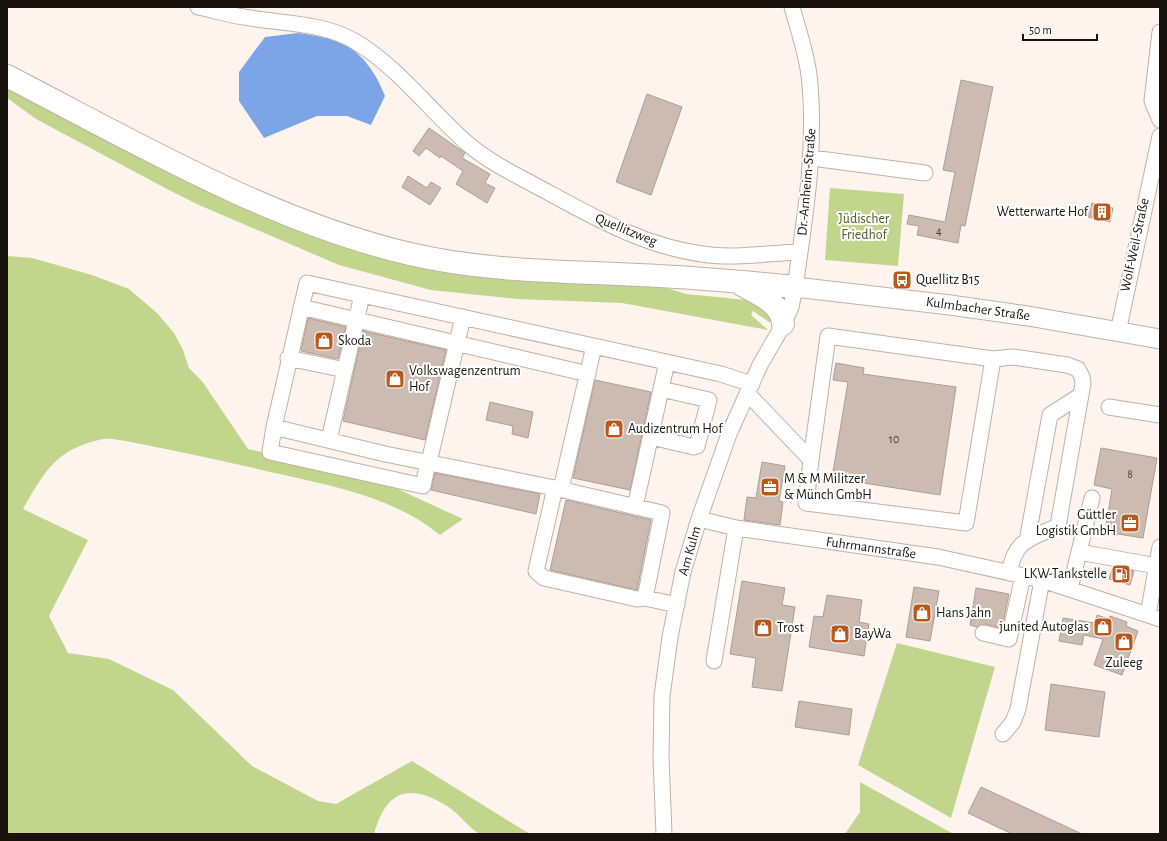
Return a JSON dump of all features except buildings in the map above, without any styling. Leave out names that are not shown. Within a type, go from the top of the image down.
[{"type":"highway","points":[[7,76],[195,173],[251,198],[344,235],[403,252],[455,262],[514,269],[736,281],[795,287]]},
{"type":"highway","points":[[736,281],[773,304],[780,312],[783,324]]},
{"type":"main road","name":"Kulmbacher Straße","points":[[795,287],[1028,316],[1160,339]]},
{"type":"street","name":"Quellitzweg","points":[[198,7],[244,17],[311,26],[355,41],[375,54],[470,145],[511,172],[587,214],[641,238],[675,249],[704,254],[800,252]]},
{"type":"street","name":"Dr.-Arnheim-Straße","points":[[792,7],[809,73],[812,114],[812,158],[795,287]]},
{"type":"street","points":[[1160,32],[1152,102],[1160,120]]},
{"type":"street","name":"Wolf-Weil-Straße","points":[[1118,332],[1160,136]]},
{"type":"street","points":[[812,158],[925,173]]},
{"type":"street","points":[[463,317],[423,486],[390,480],[270,452],[288,358],[307,283],[463,317],[667,362],[732,377],[750,388],[811,460]]},
{"type":"street","name":"Am Kulm","points":[[664,834],[660,758],[662,696],[683,572],[699,519],[722,453],[750,388],[791,307],[795,287]]},
{"type":"street","points":[[329,440],[362,295]]},
{"type":"street","points":[[301,307],[588,374]]},
{"type":"street","points":[[983,633],[1009,639],[1016,574],[1012,557],[1019,546],[1027,540],[1058,526],[1083,383],[1078,369],[1067,365],[1013,357],[992,359],[828,336],[806,503],[966,523],[992,359]]},
{"type":"street","points":[[594,346],[536,571],[544,578],[637,599],[645,598],[677,605]]},
{"type":"street","points":[[288,358],[345,370]]},
{"type":"street","points":[[635,507],[667,362]]},
{"type":"street","points":[[651,437],[694,447],[697,446],[709,400],[661,389]]},
{"type":"street","points":[[1027,540],[1050,414],[1081,396]]},
{"type":"street","points":[[1109,407],[1160,415]]},
{"type":"street","points":[[274,427],[429,462],[558,488],[662,513],[645,598]]},
{"type":"street","points":[[1070,589],[1092,498]]},
{"type":"street","name":"Fuhrmannstraße","points":[[699,519],[736,528],[938,558],[1016,574],[1042,580],[1154,617]]},
{"type":"street","points":[[714,661],[736,528]]},
{"type":"street","points":[[1154,617],[1157,566],[1160,547]]},
{"type":"street","points":[[1079,552],[1157,566]]},
{"type":"street","points":[[1003,734],[1013,722],[1018,709],[1042,580]]},
{"type":"green space","points":[[7,88],[188,183],[258,215],[367,254],[421,267],[514,281],[637,284],[664,287],[686,294],[757,301],[774,322],[769,322],[753,311],[751,315],[768,330],[622,303],[517,299],[431,290],[339,265],[199,205],[167,189],[36,119],[7,98]]},
{"type":"green space","name":"Jüdischer Friedhof","points":[[830,188],[904,194],[898,266],[825,260]]},
{"type":"green space","points":[[7,256],[32,258],[92,275],[129,289],[157,313],[174,333],[183,350],[189,368],[202,381],[248,449],[367,475],[463,519],[440,535],[405,512],[386,503],[325,484],[210,458],[124,441],[103,439],[87,443],[63,456],[54,464],[38,483],[23,509],[88,540],[49,616],[68,653],[109,659],[173,690],[252,766],[318,801],[336,804],[412,761],[530,834],[480,834],[471,828],[456,812],[447,806],[421,794],[410,793],[400,795],[392,800],[385,808],[379,819],[374,834],[7,834]]},
{"type":"green space","points":[[897,643],[995,667],[951,818],[858,765]]},
{"type":"green space","points":[[860,782],[954,834],[845,834],[860,812]]},
{"type":"water","points":[[298,33],[323,37],[346,45],[367,64],[377,79],[385,96],[371,125],[347,116],[317,116],[264,138],[239,101],[239,72],[265,37]]},
{"type":"place","name":"Wetterwarte Hof","points":[[1102,212]]},
{"type":"place","name":"Quellitz B15","points":[[902,280]]},
{"type":"place","name":"Skoda","points":[[324,341]]},
{"type":"place","name":"Volkswagenzentrum Hof","points":[[395,379]]},
{"type":"place","name":"Audizentrum Hof","points":[[614,429]]},
{"type":"place","name":"M & M Militzer & Münch GmbH","points":[[770,487]]},
{"type":"place","name":"Güttler Logistik GmbH","points":[[1130,523]]},
{"type":"place","name":"LKW-Tankstelle","points":[[1121,574]]},
{"type":"place","name":"Hans Jahn","points":[[922,613]]},
{"type":"place","name":"junited Autoglas","points":[[1103,627]]},
{"type":"place","name":"Trost","points":[[763,628]]},
{"type":"place","name":"BayWa","points":[[840,634]]},
{"type":"place","name":"Zuleeg","points":[[1124,642]]}]
